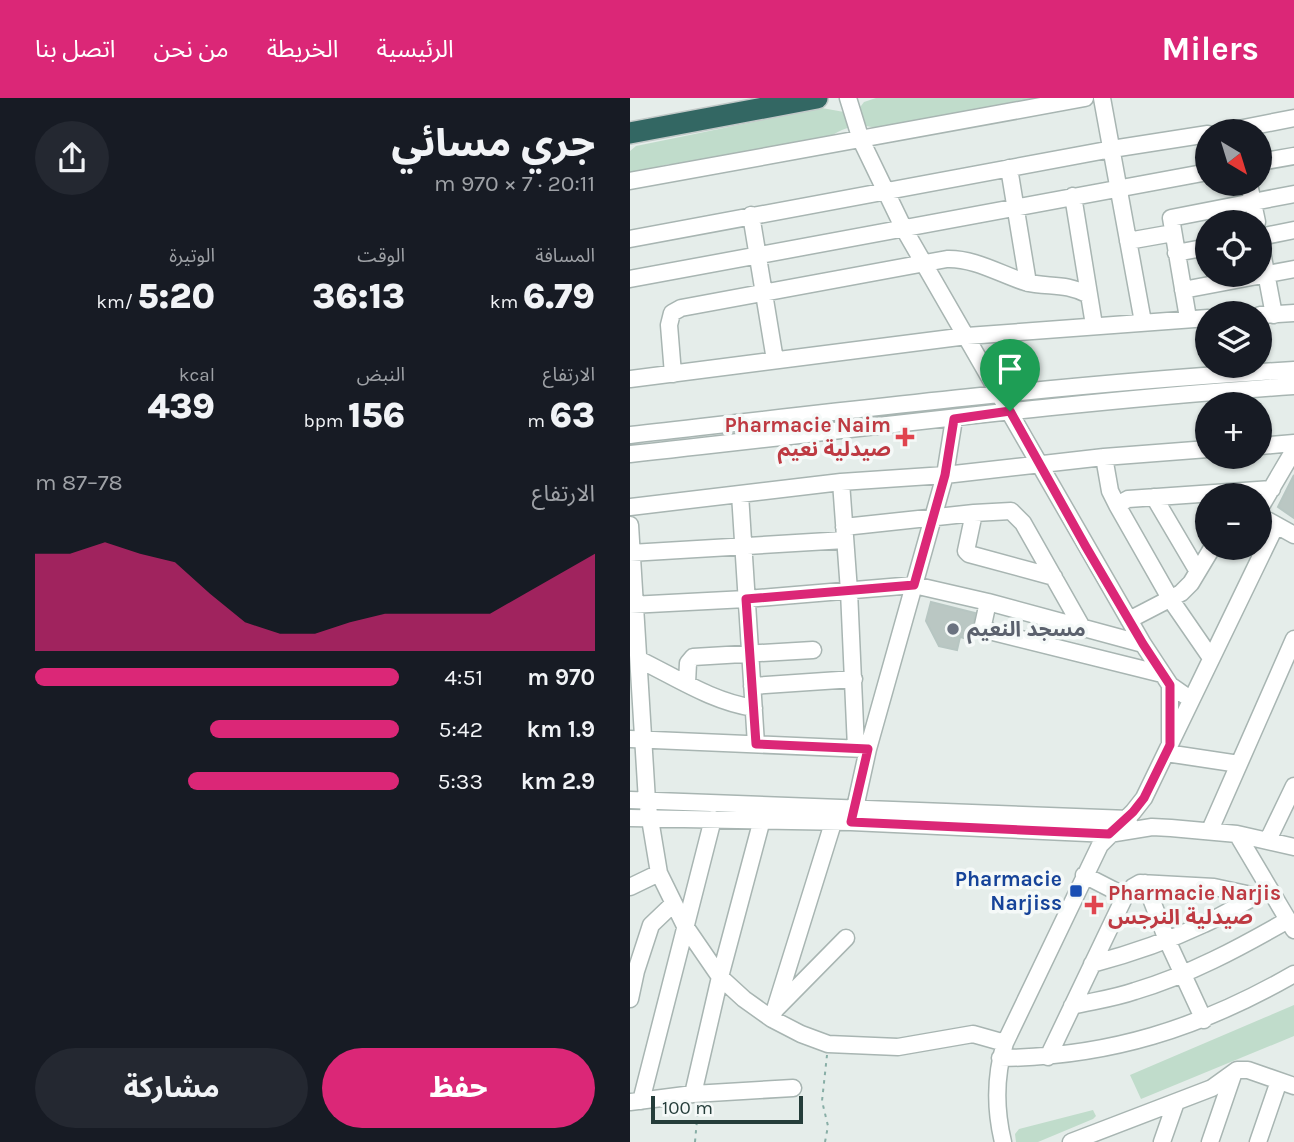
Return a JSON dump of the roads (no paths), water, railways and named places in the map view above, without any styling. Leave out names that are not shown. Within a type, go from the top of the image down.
[{"type":"highway","points":[[630,121],[742,98]]},
{"type":"highway","points":[[630,133],[817,98]]},
{"type":"street","points":[[848,98],[861,140],[904,229],[1143,644],[1166,680],[1190,699]]},
{"type":"street","points":[[630,181],[1085,98]]},
{"type":"street","points":[[1102,98],[1143,322]]},
{"type":"street","points":[[1272,123],[1294,118]]},
{"type":"street","points":[[630,239],[884,190],[1195,136]]},
{"type":"street","points":[[1272,160],[1294,156]]},
{"type":"street","points":[[1009,169],[1028,283]]},
{"type":"street","points":[[630,279],[1195,174]]},
{"type":"street","points":[[1188,318],[1171,220],[1174,217],[1294,194]]},
{"type":"street","points":[[1073,196],[1094,325]]},
{"type":"street","points":[[1252,196],[1254,210]]},
{"type":"street","points":[[751,215],[775,360]]},
{"type":"street","points":[[1272,236],[1294,230]]},
{"type":"street","points":[[1128,241],[1173,233]]},
{"type":"street","points":[[1176,253],[1195,249]]},
{"type":"street","points":[[673,374],[669,325],[672,313],[681,308],[764,292],[956,258],[1028,283],[1067,286],[1089,295]]},
{"type":"street","points":[[1272,273],[1294,269]]},
{"type":"street","points":[[1183,290],[1199,287]]},
{"type":"street","points":[[1272,315],[1294,313]]},
{"type":"street","points":[[630,380],[967,336],[1195,318]]},
{"type":"street","points":[[630,435],[999,394],[1186,376],[1294,370]]},
{"type":"street","points":[[630,454],[1010,411],[1189,393],[1294,386]]},
{"type":"street","points":[[853,815],[862,749],[914,585],[945,475],[954,419]]},
{"type":"street","points":[[1272,445],[1294,443]]},
{"type":"street","points":[[630,507],[841,482],[945,475],[1195,450]]},
{"type":"street","points":[[1272,489],[1294,450]]},
{"type":"street","points":[[1104,457],[1110,491],[1117,505],[1171,600],[1211,658]]},
{"type":"street","points":[[841,482],[854,679],[862,749]]},
{"type":"street","points":[[740,494],[756,744]]},
{"type":"street","points":[[1117,505],[1129,499],[1195,495]]},
{"type":"street","points":[[1154,497],[1197,570]]},
{"type":"street","points":[[631,553],[744,546],[845,534],[932,517],[1005,511],[1016,514],[1083,629]]},
{"type":"street","points":[[974,513],[967,552],[1054,577]]},
{"type":"street","points":[[1272,522],[1294,536]]},
{"type":"street","points":[[630,525],[633,605],[640,660],[634,737],[659,873],[685,926],[720,977],[744,999],[801,1034],[828,1044],[898,1047],[973,1034],[1003,1051],[1048,1056],[1085,1053],[1204,1020],[1294,974]]},
{"type":"street","points":[[1003,1142],[996,1112],[1003,1051],[1084,875],[1100,845],[1144,798],[1276,525]]},
{"type":"street","points":[[1129,620],[1171,600],[1186,588],[1204,560]]},
{"type":"street","points":[[633,605],[849,592],[914,585],[1143,644]]},
{"type":"street","points":[[988,602],[983,625],[989,631],[1166,680]]},
{"type":"street","points":[[1210,830],[1239,764],[1288,667],[1294,639]]},
{"type":"street","points":[[687,683],[688,663],[693,657],[813,650]]},
{"type":"street","points":[[640,660],[716,699],[754,708]]},
{"type":"street","points":[[752,686],[854,679]]},
{"type":"street","points":[[1166,680],[1168,749]]},
{"type":"street","points":[[634,737],[862,749]]},
{"type":"street","points":[[1168,749],[1239,764]]},
{"type":"street","points":[[1268,840],[1294,786]]},
{"type":"street","points":[[630,800],[764,812],[1127,818],[1152,827]]},
{"type":"street","points":[[696,1094],[720,977],[764,812]]},
{"type":"street","points":[[630,818],[713,819],[764,812],[833,823],[853,815],[1109,834],[1152,827],[1210,830],[1294,847]]},
{"type":"street","points":[[713,819],[636,1101],[793,1088]]},
{"type":"street","points":[[773,1015],[833,823]]},
{"type":"street","points":[[1072,1006],[1138,991],[1291,925],[1263,893],[1237,834]]},
{"type":"street","points":[[630,887],[659,873]]},
{"type":"street","points":[[1084,875],[1125,896]]},
{"type":"street","points":[[1048,1056],[1125,896],[1133,887],[1145,883],[1263,893]]},
{"type":"street","points":[[1145,883],[1167,940],[1204,1020]]},
{"type":"street","points":[[1092,964],[1126,956],[1167,940],[1263,893]]},
{"type":"street","points":[[630,999],[635,971],[651,926],[673,904]]},
{"type":"street","points":[[773,1015],[846,938]]},
{"type":"street","points":[[1071,1142],[1212,1088],[1234,1072],[1248,1070],[1287,1083],[1258,1142]]},
{"type":"street","points":[[1210,1142],[1234,1072]]},
{"type":"street","points":[[1162,1142],[1176,1102]]},
{"type":"street","points":[[1113,1142],[1119,1124]]},
{"type":"place","name":"Pharmacie Naim صيدلية نعيم","points":[[905,437]]},
{"type":"place","name":"مسجد النعيم","points":[[953,629]]},
{"type":"place","name":"Pharmacie Narjiss","points":[[1076,891]]},
{"type":"place","name":"Pharmacie Narjis صيدلية النرجس","points":[[1094,905]]}]
